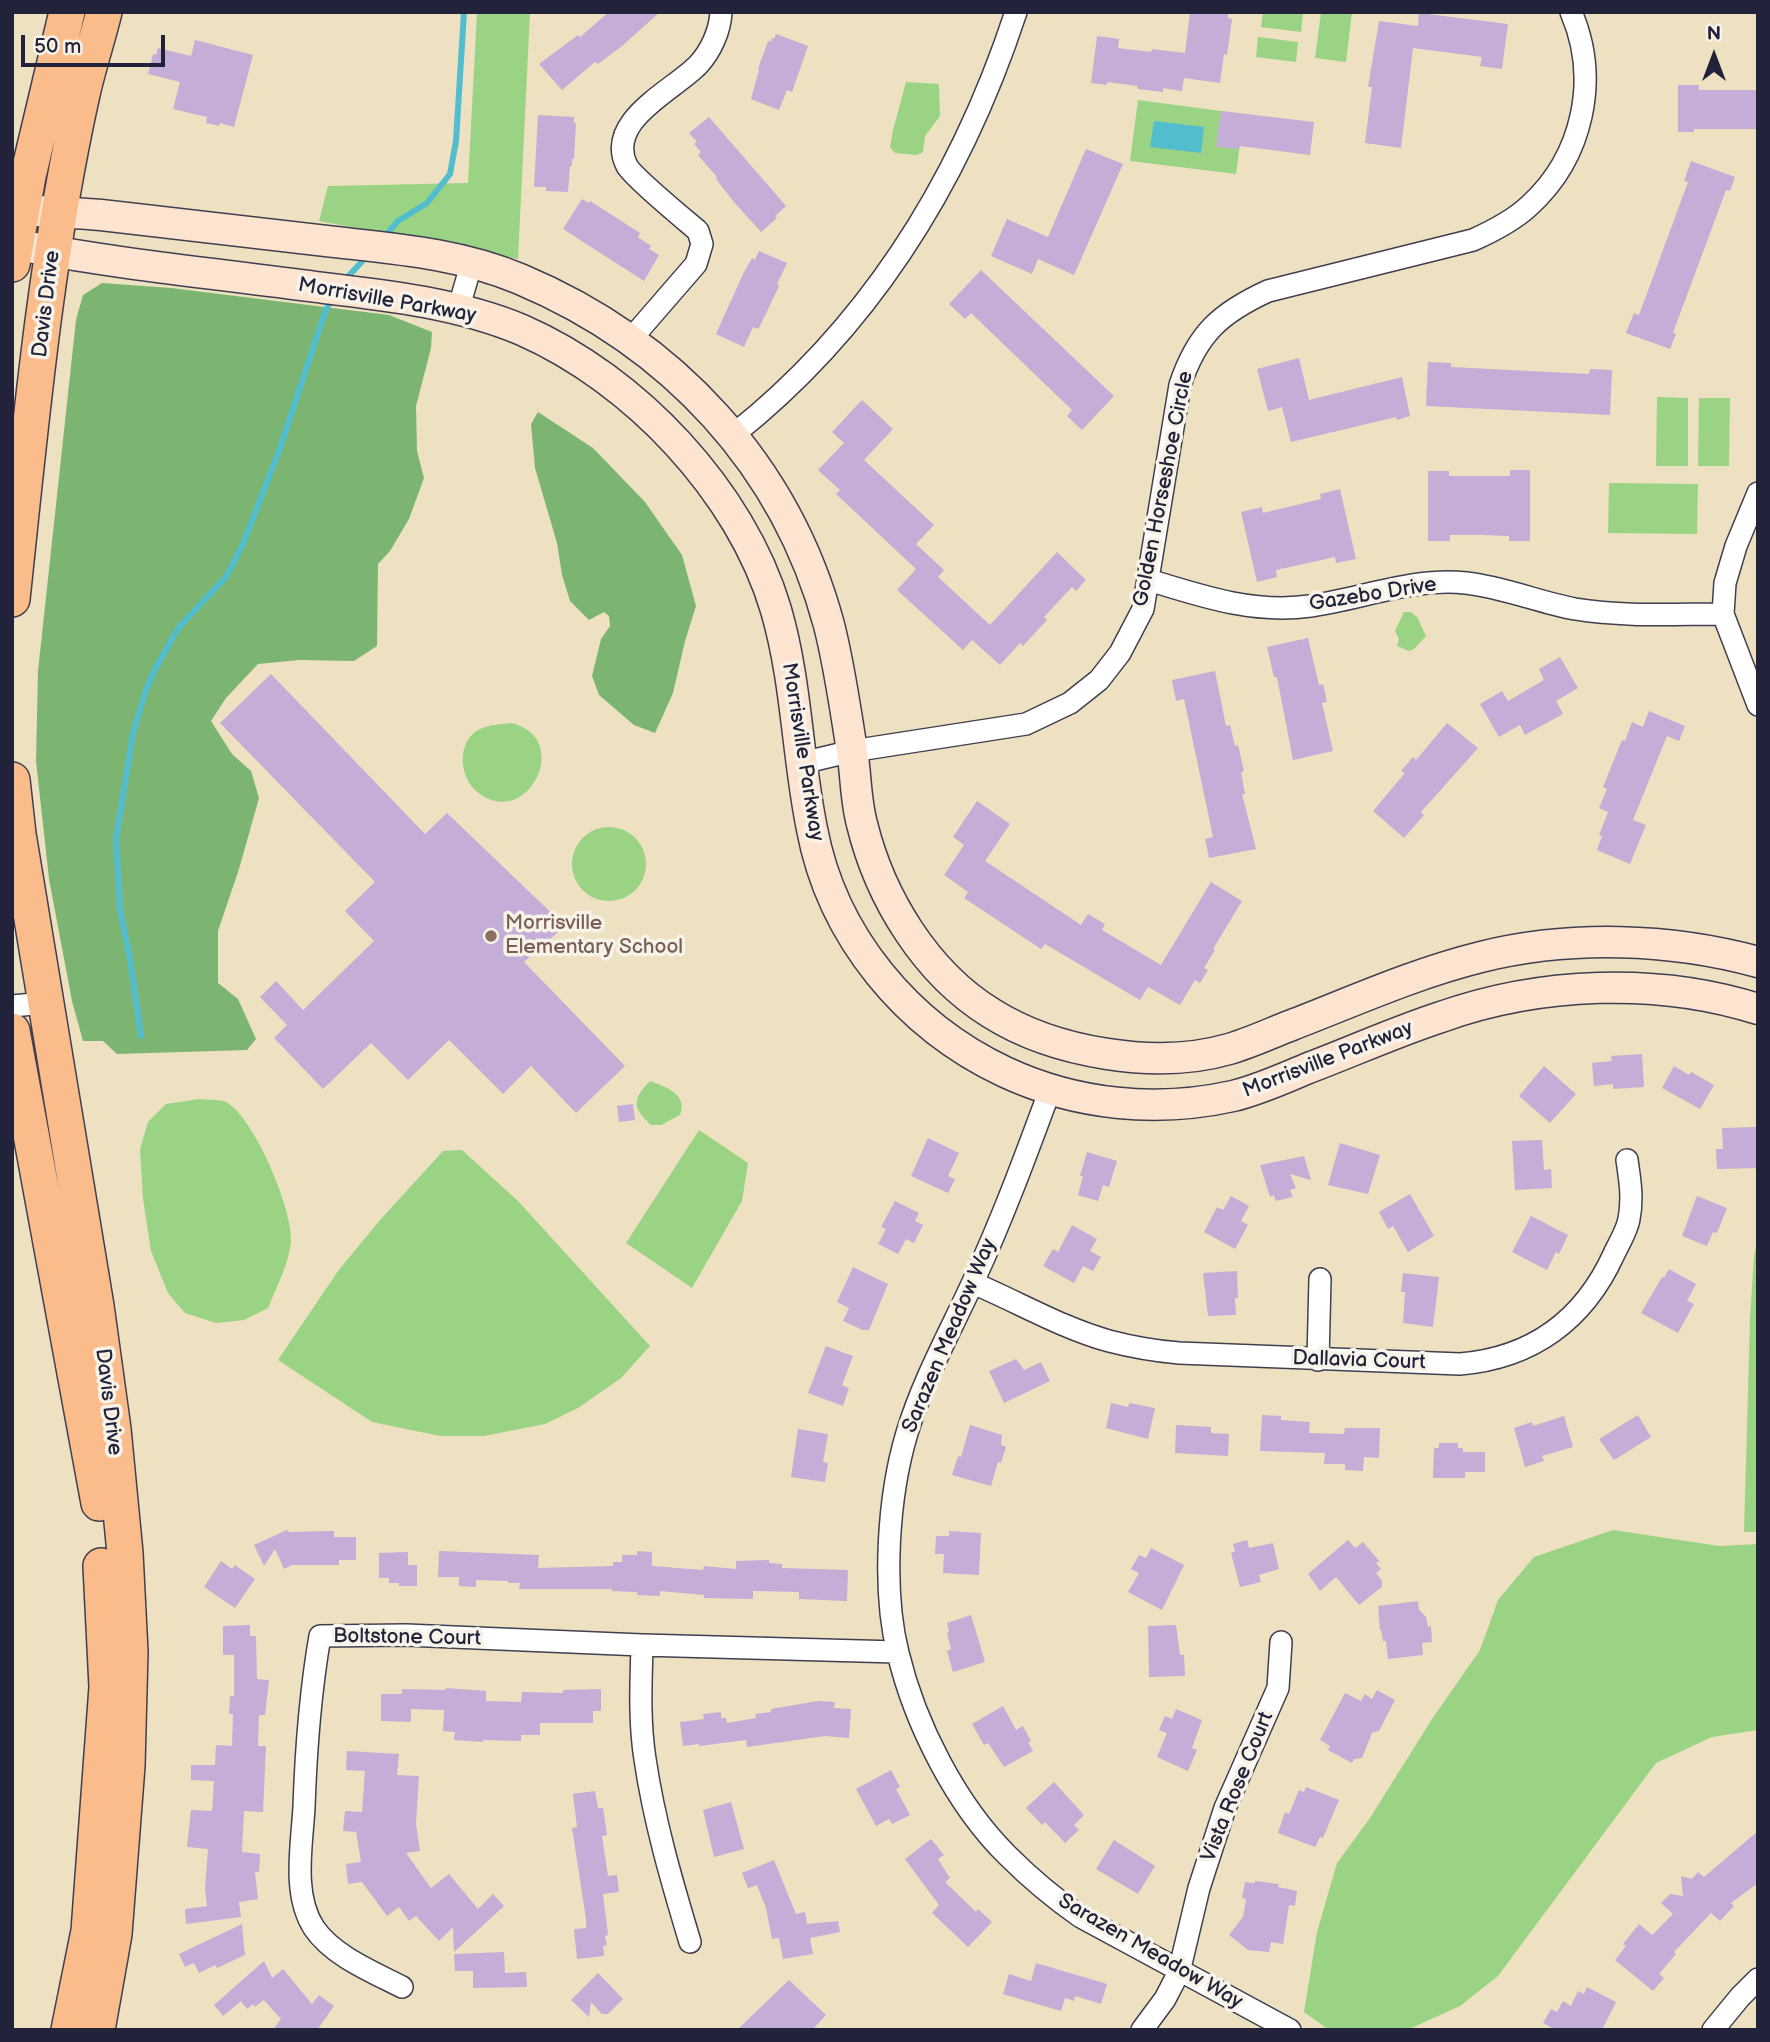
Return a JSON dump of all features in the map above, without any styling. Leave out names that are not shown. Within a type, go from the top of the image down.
[{"type":"main road","name":"Davis Drive","points":[[13,251],[17,208],[67,12]]},
{"type":"main road","name":"Davis Drive","points":[[12,599],[53,252],[82,93],[104,12]]},
{"type":"main road","points":[[17,208],[372,246],[472,262],[519,279],[585,310],[631,339],[667,367],[733,435],[773,493],[797,539],[817,587],[830,630],[852,751],[861,823],[897,911],[923,952],[947,979],[991,1013],[1028,1031],[1079,1049],[1128,1056],[1175,1058],[1227,1050],[1437,969],[1534,947],[1598,943],[1659,944],[1720,951],[1758,961]]},
{"type":"main road","name":"Morrisville Parkway","points":[[13,251],[53,252],[370,293],[457,310],[518,328],[568,353],[629,396],[682,447],[734,521],[759,565],[774,605],[792,675],[802,763],[820,863],[849,931],[901,1001],[959,1045],[1002,1070],[1050,1090],[1096,1101],[1139,1105],[1195,1101],[1236,1095],[1442,1016],[1501,999],[1603,988],[1674,992],[1737,1002],[1758,1009]]},
{"type":"main road","name":"Davis Drive","points":[[12,780],[18,834],[28,1005],[96,1306],[113,1429],[125,1553],[130,1652],[127,1766],[114,1934],[97,2030]]},
{"type":"main road","name":"Davis Drive","points":[[12,1031],[98,1497],[107,1687],[89,1931],[69,2030]]},
{"type":"street","points":[[631,339],[696,264],[702,243],[698,231],[628,167],[623,145],[625,134],[638,113],[697,66],[716,35],[721,12]]},
{"type":"street","points":[[733,435],[793,383],[847,327],[895,264],[950,172],[991,82],[1016,12]]},
{"type":"street","name":"Golden Horseshoe Circle","points":[[802,763],[852,751],[1013,728],[1070,703],[1099,680],[1120,653],[1143,609],[1180,385],[1188,362],[1214,323],[1248,300],[1268,291],[1473,240],[1494,230],[1529,206],[1559,169],[1580,125],[1586,74],[1582,45],[1571,12]]},
{"type":"street","points":[[457,310],[472,262]]},
{"type":"street","points":[[1758,493],[1735,547],[1725,583],[1723,614],[1758,705]]},
{"type":"street","name":"Gazebo Drive","points":[[1149,580],[1221,601],[1274,609],[1308,606],[1416,586],[1466,583],[1613,615],[1723,614]]},
{"type":"street","name":"Sarazen Meadow Way","points":[[1050,1090],[1021,1171],[973,1283],[923,1387],[907,1433],[892,1503],[889,1560],[897,1652],[926,1732],[951,1782],[1006,1855],[1050,1895],[1081,1917],[1290,2030]]},
{"type":"street","name":"Dallavia Court","points":[[973,1283],[1075,1329],[1108,1341],[1143,1349],[1318,1360],[1460,1364],[1499,1359],[1535,1344],[1558,1328],[1580,1309],[1594,1290],[1629,1221],[1632,1191],[1627,1160]]},
{"type":"street","points":[[1318,1360],[1320,1279]]},
{"type":"street","name":"Boltstone Court","points":[[402,1987],[361,1965],[322,1939],[305,1911],[300,1872],[308,1710],[320,1636],[406,1635],[897,1652]]},
{"type":"street","name":"Vista Rose Court","points":[[1142,2030],[1165,1999],[1179,1972],[1199,1888],[1225,1808],[1278,1688],[1281,1642]]},
{"type":"street","points":[[642,1645],[640,1700],[645,1758],[667,1867],[690,1942]]},
{"type":"street","points":[[1713,2030],[1758,1979]]},
{"type":"green space","points":[[477,12],[530,12],[518,259],[319,221],[328,186],[468,183]]},
{"type":"green space","points":[[1263,12],[1303,12],[1301,32],[1261,27]]},
{"type":"green space","points":[[1321,12],[1352,12],[1346,62],[1315,58]]},
{"type":"green space","points":[[1258,37],[1298,42],[1296,62],[1256,57]]},
{"type":"green space","points":[[906,82],[939,84],[940,116],[925,136],[923,152],[917,155],[895,153],[890,147]]},
{"type":"green space","points":[[1138,100],[1244,114],[1236,174],[1130,161]]},
{"type":"green space","points":[[102,283],[171,288],[389,315],[432,332],[431,348],[416,406],[417,451],[424,478],[409,519],[390,551],[378,564],[377,646],[354,661],[299,660],[258,664],[226,698],[211,721],[232,754],[251,771],[259,798],[218,931],[218,983],[238,999],[256,1039],[247,1050],[117,1054],[103,1041],[83,1041],[72,1001],[49,879],[36,761],[38,671],[76,320],[83,295]]},
{"type":"green space","points":[[1657,397],[1688,398],[1688,466],[1656,466]]},
{"type":"green space","points":[[1699,398],[1730,398],[1729,466],[1698,466]]},
{"type":"green space","points":[[538,412],[593,448],[645,502],[682,555],[696,606],[673,693],[655,733],[634,725],[599,695],[592,676],[601,639],[610,626],[609,616],[604,612],[589,620],[570,601],[562,575],[557,543],[535,468],[531,424]]},
{"type":"green space","points":[[1609,483],[1698,484],[1697,534],[1608,533]]},
{"type":"green space","points":[[1404,612],[1411,612],[1417,617],[1426,636],[1409,651],[1397,646],[1399,639],[1395,631]]},
{"type":"green space","points":[[511,723],[530,732],[540,746],[541,763],[536,779],[526,793],[511,801],[494,801],[470,784],[463,767],[464,749],[467,741],[480,729]]},
{"type":"green space","points":[[609,827],[630,833],[640,843],[646,864],[640,885],[630,895],[609,901],[588,895],[578,885],[572,864],[578,843],[588,833]]},
{"type":"green space","points":[[650,1081],[674,1092],[681,1102],[680,1115],[661,1125],[651,1125],[638,1108],[637,1099]]},
{"type":"green space","points":[[199,1099],[226,1102],[248,1126],[279,1187],[290,1227],[288,1258],[268,1308],[244,1320],[216,1323],[185,1313],[168,1293],[151,1251],[143,1199],[140,1149],[148,1122],[166,1104]]},
{"type":"green space","points":[[699,1130],[748,1163],[742,1201],[692,1288],[626,1243]]},
{"type":"green space","points":[[462,1150],[518,1201],[650,1346],[621,1378],[578,1408],[545,1424],[484,1436],[440,1436],[372,1422],[278,1360],[338,1271],[380,1220],[443,1151]]},
{"type":"green space","points":[[1758,1239],[1758,1532],[1744,1532],[1750,1319],[1754,1256]]},
{"type":"green space","points":[[1613,1530],[1719,1546],[1758,1544],[1758,1730],[1712,1737],[1656,1763],[1498,1976],[1460,2006],[1407,2030],[1329,2030],[1304,2012],[1317,1932],[1337,1863],[1370,1818],[1432,1719],[1480,1650],[1498,1600],[1534,1557]]},
{"type":"water","points":[[1154,121],[1204,127],[1201,153],[1150,147]]},
{"type":"building","points":[[609,12],[660,12],[622,46],[598,64],[595,62],[562,90],[539,64],[578,35],[580,37]]},
{"type":"building","points":[[1190,12],[1228,12],[1228,18],[1232,19],[1220,83],[1184,78],[1182,91],[1163,88],[1163,92],[1107,82],[1107,85],[1091,83],[1097,36],[1119,39],[1118,48],[1185,53]]},
{"type":"building","points":[[1419,13],[1508,24],[1502,69],[1480,66],[1482,57],[1413,48],[1401,148],[1365,143],[1372,87],[1368,87],[1379,21],[1418,26]]},
{"type":"building","points":[[776,34],[808,46],[792,92],[787,90],[779,110],[751,99],[768,41],[771,42]]},
{"type":"building","points":[[195,40],[253,55],[234,127],[206,123],[207,117],[173,109],[180,82],[148,74],[153,54],[156,55],[158,48],[191,56]]},
{"type":"building","points":[[1678,85],[1699,85],[1699,90],[1758,90],[1758,129],[1694,129],[1694,132],[1678,132]]},
{"type":"building","points":[[1221,111],[1314,122],[1310,155],[1240,146],[1239,149],[1216,147]]},
{"type":"building","points":[[538,115],[574,117],[574,159],[570,166],[568,192],[546,191],[546,187],[534,187]]},
{"type":"building","points":[[709,117],[786,206],[761,232],[698,155],[701,152],[694,144],[697,142],[689,133]]},
{"type":"building","points":[[1086,149],[1123,164],[1074,275],[1038,259],[1032,274],[991,256],[1007,219],[1048,237]]},
{"type":"building","points":[[1691,161],[1735,177],[1730,191],[1726,190],[1673,333],[1676,334],[1670,349],[1626,333],[1634,313],[1639,315],[1688,182],[1684,181]]},
{"type":"building","points":[[582,199],[589,203],[590,201],[640,233],[638,237],[659,255],[644,281],[563,229]]},
{"type":"building","points":[[759,251],[787,263],[760,326],[758,329],[753,327],[744,347],[716,334],[743,274]]},
{"type":"building","points":[[981,270],[1114,396],[1082,430],[1067,416],[1072,410],[971,313],[965,319],[949,304]]},
{"type":"building","points":[[1299,358],[1309,400],[1402,377],[1410,416],[1291,442],[1282,407],[1268,411],[1257,369]]},
{"type":"building","points":[[1428,362],[1451,363],[1451,367],[1589,374],[1590,369],[1612,370],[1610,415],[1426,406]]},
{"type":"building","points":[[862,400],[893,429],[864,460],[934,525],[916,544],[944,570],[938,577],[990,625],[1057,552],[1086,580],[1076,591],[1072,587],[1044,617],[1047,620],[1023,646],[1020,643],[1000,665],[972,640],[963,650],[897,590],[916,569],[836,494],[840,490],[818,470],[844,443],[832,432]]},
{"type":"building","points":[[1510,470],[1530,470],[1530,541],[1509,541],[1509,536],[1450,535],[1450,541],[1428,541],[1428,471],[1449,471],[1449,476],[1510,476]]},
{"type":"building","points":[[1340,489],[1356,559],[1336,563],[1335,557],[1276,570],[1277,577],[1257,582],[1241,512],[1262,507],[1263,513],[1321,499],[1320,494]]},
{"type":"building","points":[[1308,638],[1319,685],[1323,684],[1327,702],[1322,703],[1333,751],[1293,760],[1277,677],[1274,677],[1267,647]]},
{"type":"building","points":[[1560,657],[1578,688],[1556,701],[1563,714],[1525,735],[1520,725],[1499,737],[1480,704],[1502,691],[1508,701],[1544,680],[1539,669]]},
{"type":"building","points":[[1215,671],[1226,726],[1230,725],[1235,746],[1238,745],[1244,771],[1241,772],[1245,794],[1242,794],[1256,849],[1209,858],[1205,839],[1213,837],[1184,699],[1176,701],[1172,680]]},
{"type":"building","points":[[271,674],[425,834],[447,813],[565,926],[524,962],[625,1066],[576,1113],[531,1066],[503,1094],[449,1040],[408,1080],[371,1043],[323,1089],[274,1038],[287,1025],[260,997],[276,981],[303,1010],[374,941],[345,911],[375,882],[220,723]]},
{"type":"building","points":[[1649,711],[1685,726],[1679,741],[1667,736],[1633,820],[1646,825],[1630,864],[1597,850],[1602,836],[1599,835],[1608,812],[1599,808],[1607,789],[1603,787],[1622,740],[1625,741],[1632,722],[1643,727]]},
{"type":"building","points":[[1447,723],[1478,748],[1421,812],[1424,815],[1404,838],[1373,811],[1405,773],[1401,771],[1413,757],[1416,760]]},
{"type":"building","points":[[977,801],[1010,824],[985,861],[1081,925],[1088,914],[1105,924],[1102,930],[1161,965],[1211,882],[1242,901],[1213,949],[1215,950],[1204,968],[1208,970],[1200,983],[1195,980],[1180,1005],[1148,987],[1140,1000],[1045,944],[1041,949],[964,898],[968,892],[944,875],[964,845],[953,837]]},
{"type":"building","points":[[1642,1054],[1644,1087],[1613,1089],[1613,1084],[1594,1086],[1592,1063],[1612,1061],[1611,1056]]},
{"type":"building","points":[[1544,1066],[1576,1094],[1550,1123],[1519,1096]]},
{"type":"building","points":[[1674,1066],[1714,1085],[1700,1109],[1662,1088]]},
{"type":"building","points":[[633,1104],[635,1120],[619,1122],[617,1106]]},
{"type":"building","points":[[1757,1127],[1758,1168],[1717,1169],[1716,1149],[1723,1149],[1722,1128]]},
{"type":"building","points":[[928,1138],[959,1153],[948,1176],[955,1179],[948,1193],[911,1176]]},
{"type":"building","points":[[1542,1140],[1544,1170],[1551,1169],[1552,1188],[1515,1190],[1512,1141]]},
{"type":"building","points":[[1340,1143],[1380,1155],[1368,1194],[1328,1185]]},
{"type":"building","points":[[1087,1152],[1117,1161],[1109,1187],[1103,1185],[1098,1201],[1078,1195]]},
{"type":"building","points":[[1304,1156],[1311,1180],[1290,1174],[1296,1188],[1290,1190],[1293,1197],[1276,1201],[1274,1195],[1270,1197],[1260,1165]]},
{"type":"building","points":[[1410,1194],[1434,1236],[1408,1252],[1393,1226],[1388,1229],[1379,1212]]},
{"type":"building","points":[[1231,1196],[1249,1206],[1241,1221],[1248,1225],[1235,1249],[1204,1232],[1217,1207],[1223,1210]]},
{"type":"building","points":[[1697,1196],[1727,1208],[1717,1233],[1713,1232],[1707,1246],[1682,1236]]},
{"type":"building","points":[[895,1201],[919,1213],[915,1221],[923,1225],[914,1243],[906,1239],[898,1254],[878,1244],[886,1229],[881,1227]]},
{"type":"building","points":[[1531,1216],[1568,1235],[1547,1270],[1512,1252]]},
{"type":"building","points":[[1072,1225],[1097,1239],[1090,1251],[1101,1257],[1093,1271],[1083,1266],[1074,1283],[1043,1266],[1053,1249],[1058,1252]]},
{"type":"building","points":[[853,1267],[888,1284],[869,1330],[843,1321],[849,1308],[837,1302]]},
{"type":"building","points":[[1669,1269],[1696,1284],[1687,1301],[1694,1304],[1678,1333],[1641,1313]]},
{"type":"building","points":[[1237,1271],[1236,1315],[1208,1316],[1203,1273]]},
{"type":"building","points":[[1403,1273],[1439,1277],[1433,1327],[1403,1323]]},
{"type":"building","points":[[826,1346],[853,1356],[842,1385],[849,1388],[843,1406],[808,1393]]},
{"type":"building","points":[[1016,1359],[1024,1370],[1041,1362],[1050,1381],[1004,1403],[989,1371]]},
{"type":"building","points":[[1111,1403],[1155,1408],[1148,1439],[1106,1428]]},
{"type":"building","points":[[1262,1415],[1281,1416],[1281,1420],[1310,1422],[1309,1433],[1344,1434],[1345,1428],[1380,1428],[1379,1458],[1364,1457],[1363,1471],[1345,1470],[1345,1464],[1324,1464],[1325,1453],[1260,1451]]},
{"type":"building","points":[[1638,1415],[1651,1437],[1614,1460],[1599,1439]]},
{"type":"building","points":[[1564,1416],[1573,1447],[1542,1456],[1544,1461],[1525,1467],[1514,1428],[1532,1422],[1533,1426]]},
{"type":"building","points":[[970,1425],[1002,1435],[1001,1445],[1006,1447],[991,1486],[952,1475],[958,1456],[961,1457]]},
{"type":"building","points":[[1176,1425],[1211,1427],[1211,1433],[1229,1434],[1228,1456],[1175,1453]]},
{"type":"building","points":[[798,1429],[828,1434],[823,1462],[828,1463],[825,1482],[791,1477]]},
{"type":"building","points":[[1439,1443],[1458,1443],[1458,1448],[1463,1448],[1463,1452],[1485,1452],[1485,1472],[1465,1472],[1465,1478],[1433,1478],[1434,1448],[1439,1448]]},
{"type":"building","points":[[289,1529],[287,1532],[334,1531],[334,1537],[356,1537],[356,1560],[339,1560],[339,1565],[292,1565],[284,1569],[275,1549],[264,1566],[254,1545]]},
{"type":"building","points":[[949,1531],[981,1533],[979,1575],[943,1573],[944,1554],[935,1554],[936,1536],[949,1536]]},
{"type":"building","points":[[1247,1540],[1249,1548],[1273,1543],[1279,1569],[1259,1575],[1261,1582],[1240,1587],[1231,1553],[1235,1551],[1233,1544]]},
{"type":"building","points":[[1348,1540],[1355,1548],[1363,1542],[1379,1561],[1376,1563],[1381,1569],[1376,1573],[1382,1581],[1382,1587],[1359,1605],[1336,1577],[1320,1591],[1308,1574]]},
{"type":"building","points":[[1151,1548],[1184,1565],[1162,1610],[1128,1592],[1139,1573],[1131,1569],[1139,1555],[1146,1558]]},
{"type":"building","points":[[439,1551],[539,1555],[538,1568],[613,1566],[613,1562],[622,1562],[622,1555],[637,1555],[637,1551],[652,1552],[652,1566],[703,1570],[704,1566],[736,1569],[736,1561],[769,1560],[769,1563],[782,1564],[782,1568],[848,1570],[847,1601],[799,1599],[799,1592],[753,1591],[753,1599],[704,1598],[704,1595],[660,1591],[660,1596],[637,1595],[637,1592],[612,1589],[519,1589],[520,1583],[508,1581],[476,1580],[476,1587],[459,1586],[459,1577],[438,1577]]},
{"type":"building","points":[[408,1552],[408,1565],[417,1565],[417,1586],[399,1586],[399,1583],[389,1583],[389,1578],[379,1578],[379,1553]]},
{"type":"building","points":[[221,1561],[232,1569],[235,1565],[255,1579],[235,1608],[204,1587]]},
{"type":"building","points":[[1418,1601],[1419,1610],[1426,1617],[1428,1627],[1431,1626],[1432,1642],[1422,1643],[1423,1655],[1388,1659],[1386,1641],[1383,1641],[1380,1630],[1378,1606]]},
{"type":"building","points":[[971,1615],[985,1662],[953,1672],[947,1651],[951,1649],[947,1623]]},
{"type":"building","points":[[250,1625],[250,1636],[256,1636],[257,1679],[269,1680],[265,1715],[259,1715],[258,1746],[266,1746],[263,1812],[244,1811],[242,1852],[260,1854],[259,1872],[255,1872],[258,1899],[239,1902],[241,1917],[186,1924],[185,1909],[207,1906],[205,1888],[208,1849],[187,1847],[191,1810],[212,1811],[214,1781],[191,1780],[191,1765],[215,1765],[216,1745],[232,1746],[233,1714],[229,1714],[230,1696],[234,1696],[234,1655],[223,1655],[223,1626]]},
{"type":"building","points":[[1176,1625],[1180,1655],[1184,1655],[1185,1676],[1149,1677],[1148,1626]]},
{"type":"building","points":[[402,1689],[486,1691],[486,1701],[521,1702],[522,1692],[563,1693],[563,1690],[601,1689],[601,1711],[593,1711],[593,1723],[540,1723],[540,1735],[521,1735],[521,1741],[454,1740],[455,1732],[443,1731],[444,1710],[411,1709],[411,1722],[381,1721],[381,1694],[402,1694]]},
{"type":"building","points":[[1377,1690],[1395,1700],[1379,1731],[1372,1733],[1362,1758],[1354,1759],[1352,1763],[1328,1750],[1330,1746],[1320,1740],[1345,1693],[1361,1701],[1365,1694],[1372,1699]]},
{"type":"building","points":[[818,1701],[835,1702],[834,1708],[851,1709],[849,1738],[825,1736],[747,1747],[746,1740],[683,1746],[680,1722],[704,1719],[703,1714],[721,1712],[721,1718],[726,1718],[727,1723],[756,1718],[755,1714],[771,1712],[771,1709]]},
{"type":"building","points":[[1003,1706],[1016,1730],[1023,1726],[1033,1751],[1004,1767],[988,1743],[984,1745],[972,1724]]},
{"type":"building","points":[[1176,1709],[1202,1720],[1192,1748],[1197,1750],[1188,1771],[1157,1757],[1167,1733],[1159,1730],[1165,1716],[1172,1719]]},
{"type":"building","points":[[347,1751],[399,1754],[397,1775],[419,1776],[416,1824],[420,1851],[406,1853],[431,1888],[449,1874],[478,1909],[493,1894],[504,1906],[454,1952],[453,1927],[439,1941],[416,1916],[409,1921],[399,1907],[387,1916],[362,1882],[348,1884],[346,1864],[361,1862],[356,1832],[343,1831],[345,1811],[362,1812],[365,1771],[346,1770]]},
{"type":"building","points":[[891,1770],[900,1787],[896,1789],[910,1815],[892,1824],[889,1819],[876,1826],[856,1789]]},
{"type":"building","points":[[1054,1782],[1084,1815],[1074,1825],[1079,1830],[1065,1843],[1045,1822],[1042,1825],[1026,1808]]},
{"type":"building","points":[[1306,1787],[1339,1800],[1323,1838],[1320,1837],[1315,1847],[1278,1833],[1285,1812],[1289,1814],[1299,1790],[1304,1792]]},
{"type":"building","points":[[595,1791],[598,1808],[603,1808],[607,1835],[602,1836],[608,1876],[617,1875],[619,1892],[603,1894],[608,1935],[605,1936],[607,1945],[603,1946],[604,1956],[577,1959],[574,1929],[586,1928],[586,1919],[572,1828],[577,1827],[573,1794]]},
{"type":"building","points":[[731,1802],[744,1849],[714,1857],[703,1810]]},
{"type":"building","points":[[1758,1831],[1758,1883],[1731,1903],[1734,1906],[1720,1921],[1711,1913],[1674,1952],[1676,1954],[1659,1974],[1664,1978],[1653,1991],[1615,1960],[1626,1946],[1623,1944],[1639,1924],[1652,1935],[1673,1914],[1661,1903],[1670,1894],[1683,1896],[1681,1876],[1692,1879],[1698,1872],[1704,1877]]},
{"type":"building","points":[[931,1839],[944,1855],[938,1859],[950,1878],[945,1882],[976,1912],[978,1909],[992,1922],[968,1947],[932,1913],[939,1905],[905,1859]]},
{"type":"building","points":[[1114,1840],[1155,1866],[1138,1894],[1096,1869]]},
{"type":"building","points":[[774,1860],[796,1914],[805,1912],[807,1924],[838,1921],[840,1932],[810,1938],[813,1954],[783,1959],[779,1938],[772,1939],[766,1908],[757,1885],[748,1888],[742,1873]]},
{"type":"building","points":[[1245,1882],[1279,1884],[1278,1887],[1297,1891],[1295,1906],[1289,1905],[1283,1944],[1271,1942],[1269,1952],[1248,1950],[1229,1935],[1243,1917]]},
{"type":"building","points":[[242,1924],[245,1955],[199,1973],[194,1963],[185,1967],[179,1954]]},
{"type":"building","points":[[504,1952],[505,1973],[526,1972],[527,1987],[473,1988],[473,1971],[455,1971],[454,1954]]},
{"type":"building","points":[[264,1961],[272,1978],[283,1969],[312,2004],[319,1995],[334,2006],[317,2030],[273,2030],[281,2019],[264,2000],[247,2009],[241,2001],[223,2016],[214,2005]]},
{"type":"building","points":[[1036,1963],[1107,1984],[1101,2004],[1075,1996],[1074,2001],[1065,1998],[1061,2011],[1003,1994],[1009,1974],[1031,1981]]},
{"type":"building","points":[[598,1973],[623,1999],[608,2014],[602,2014],[591,2002],[589,2017],[571,2000]]},
{"type":"building","points":[[789,1980],[826,2015],[812,2030],[737,2030]]},
{"type":"building","points":[[1587,1987],[1616,2002],[1602,2030],[1556,2030],[1543,2023],[1551,2009],[1557,2012],[1563,2001],[1571,2006],[1578,1991],[1584,1994]]},
{"type":"waterway","points":[[384,237],[398,221],[427,203],[450,174],[456,141],[464,12]]},
{"type":"waterway","points":[[344,281],[367,256]]},
{"type":"waterway","points":[[141,1036],[120,909],[116,839],[133,733],[155,669],[179,627],[226,577],[243,544],[279,451],[332,298]]},
{"type":"place","name":"Morrisville Elementary School","points":[[491,936]]}]
